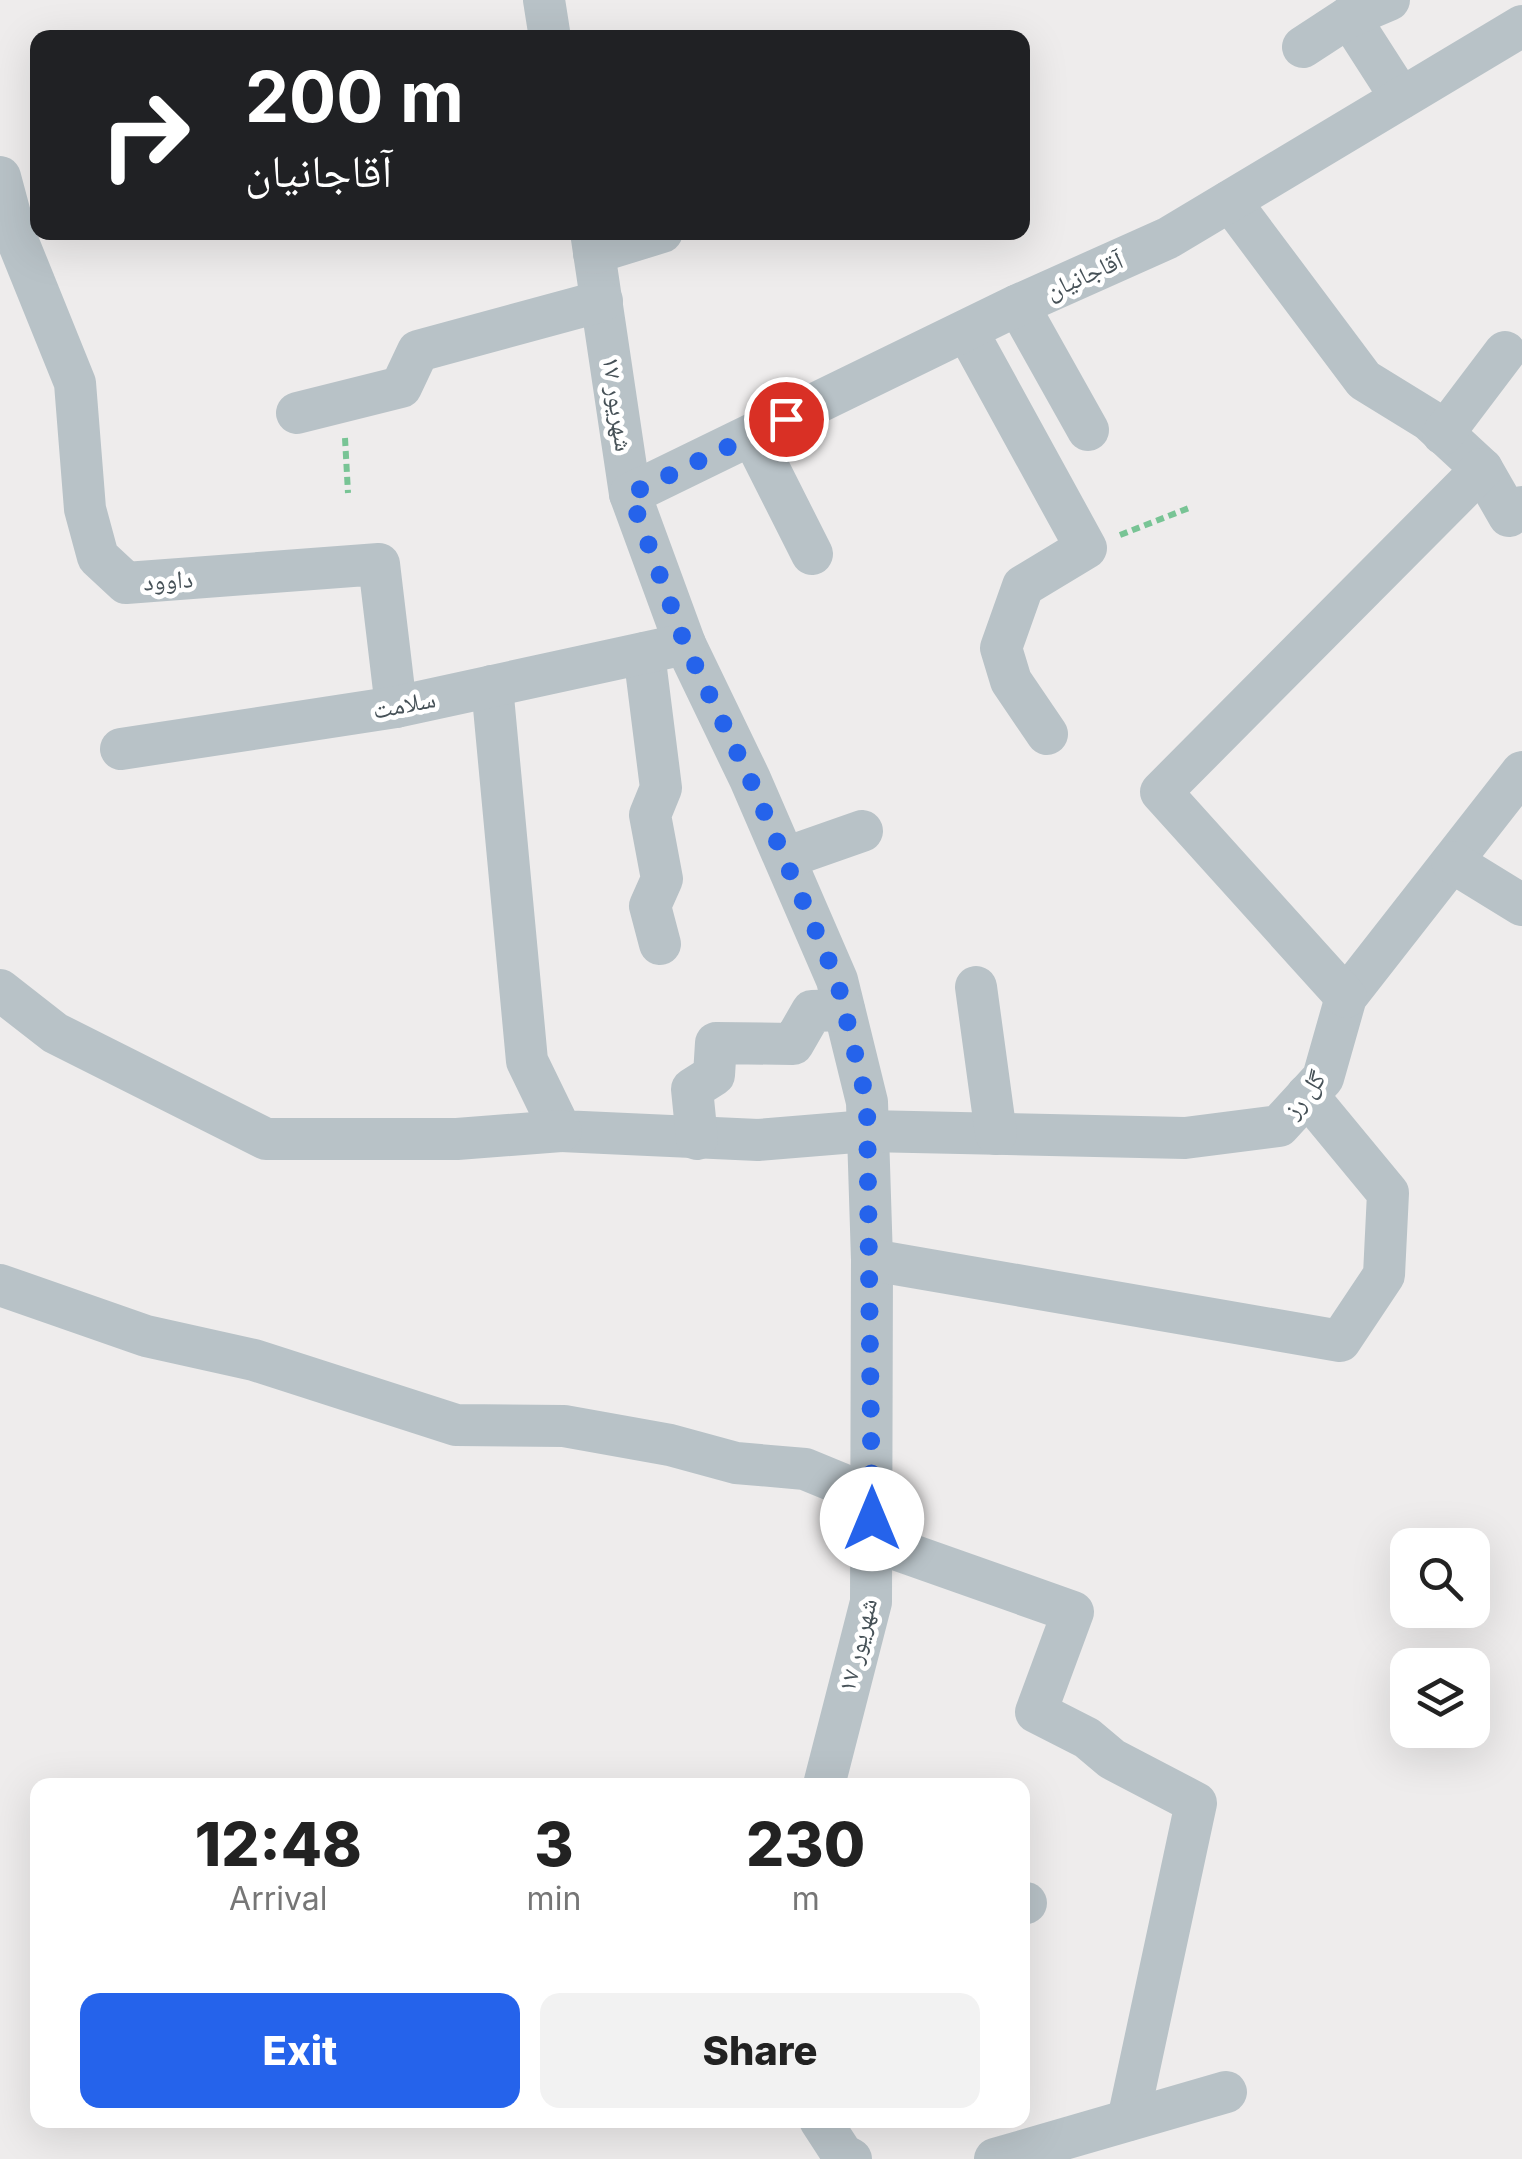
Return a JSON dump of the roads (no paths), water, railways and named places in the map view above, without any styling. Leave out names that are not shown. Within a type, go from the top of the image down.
[{"type":"street","points":[[544,0],[549,30]]},
{"type":"street","points":[[1303,46],[1348,17],[1388,0]]},
{"type":"street","points":[[1348,17],[1402,98]]},
{"type":"street","name":"آقاجانیان","points":[[630,494],[1018,305],[1168,238],[1522,26]]},
{"type":"street","name":"داوود","points":[[0,177],[16,238],[75,383],[86,508],[98,557],[126,583],[379,564],[396,707]]},
{"type":"street","points":[[1230,201],[1364,380],[1430,420],[1482,469],[1509,516],[1522,507]]},
{"type":"street","name":"۱۷ شهریور","points":[[592,243],[630,494],[685,644],[837,980],[867,1102],[872,1260],[871,1602],[826,1778]]},
{"type":"street","points":[[297,413],[401,387],[418,350],[602,301]]},
{"type":"street","points":[[1018,305],[1088,430]]},
{"type":"street","points":[[967,331],[1086,548],[1022,586],[1001,648],[1011,681],[1048,734]]},
{"type":"street","points":[[1443,434],[1505,352]]},
{"type":"street","points":[[752,436],[812,554]]},
{"type":"street","points":[[1346,997],[1162,792],[1482,469]]},
{"type":"street","name":"سلامت","points":[[121,749],[396,707],[685,644]]},
{"type":"street","points":[[644,654],[662,788],[650,815],[662,879],[650,906],[660,944]]},
{"type":"street","points":[[492,686],[527,1061],[562,1131]]},
{"type":"street","name":"گل رز","points":[[0,990],[55,1033],[266,1139],[457,1139],[562,1131],[758,1140],[867,1131],[1186,1138],[1279,1126],[1323,1078],[1346,997],[1522,772]]},
{"type":"street","points":[[785,858],[862,830]]},
{"type":"street","points":[[1452,862],[1522,904]]},
{"type":"street","points":[[976,987],[996,1134]]},
{"type":"street","points":[[697,1139],[692,1089],[714,1075],[716,1043],[793,1044],[812,1010],[844,1010]]},
{"type":"street","points":[[872,1260],[1340,1341],[1384,1275],[1388,1193],[1307,1095]]},
{"type":"street","points":[[0,1285],[146,1336],[254,1360],[456,1425],[581,1429],[670,1444],[736,1463],[805,1469],[872,1497]]},
{"type":"street","points":[[872,1541],[1073,1612],[1036,1712],[1087,1738],[1112,1759],[1196,1803],[1128,2120]]},
{"type":"street","points":[[995,2159],[1226,2092]]},
{"type":"street","points":[[825,2128],[842,2154],[851,2159]]}]
